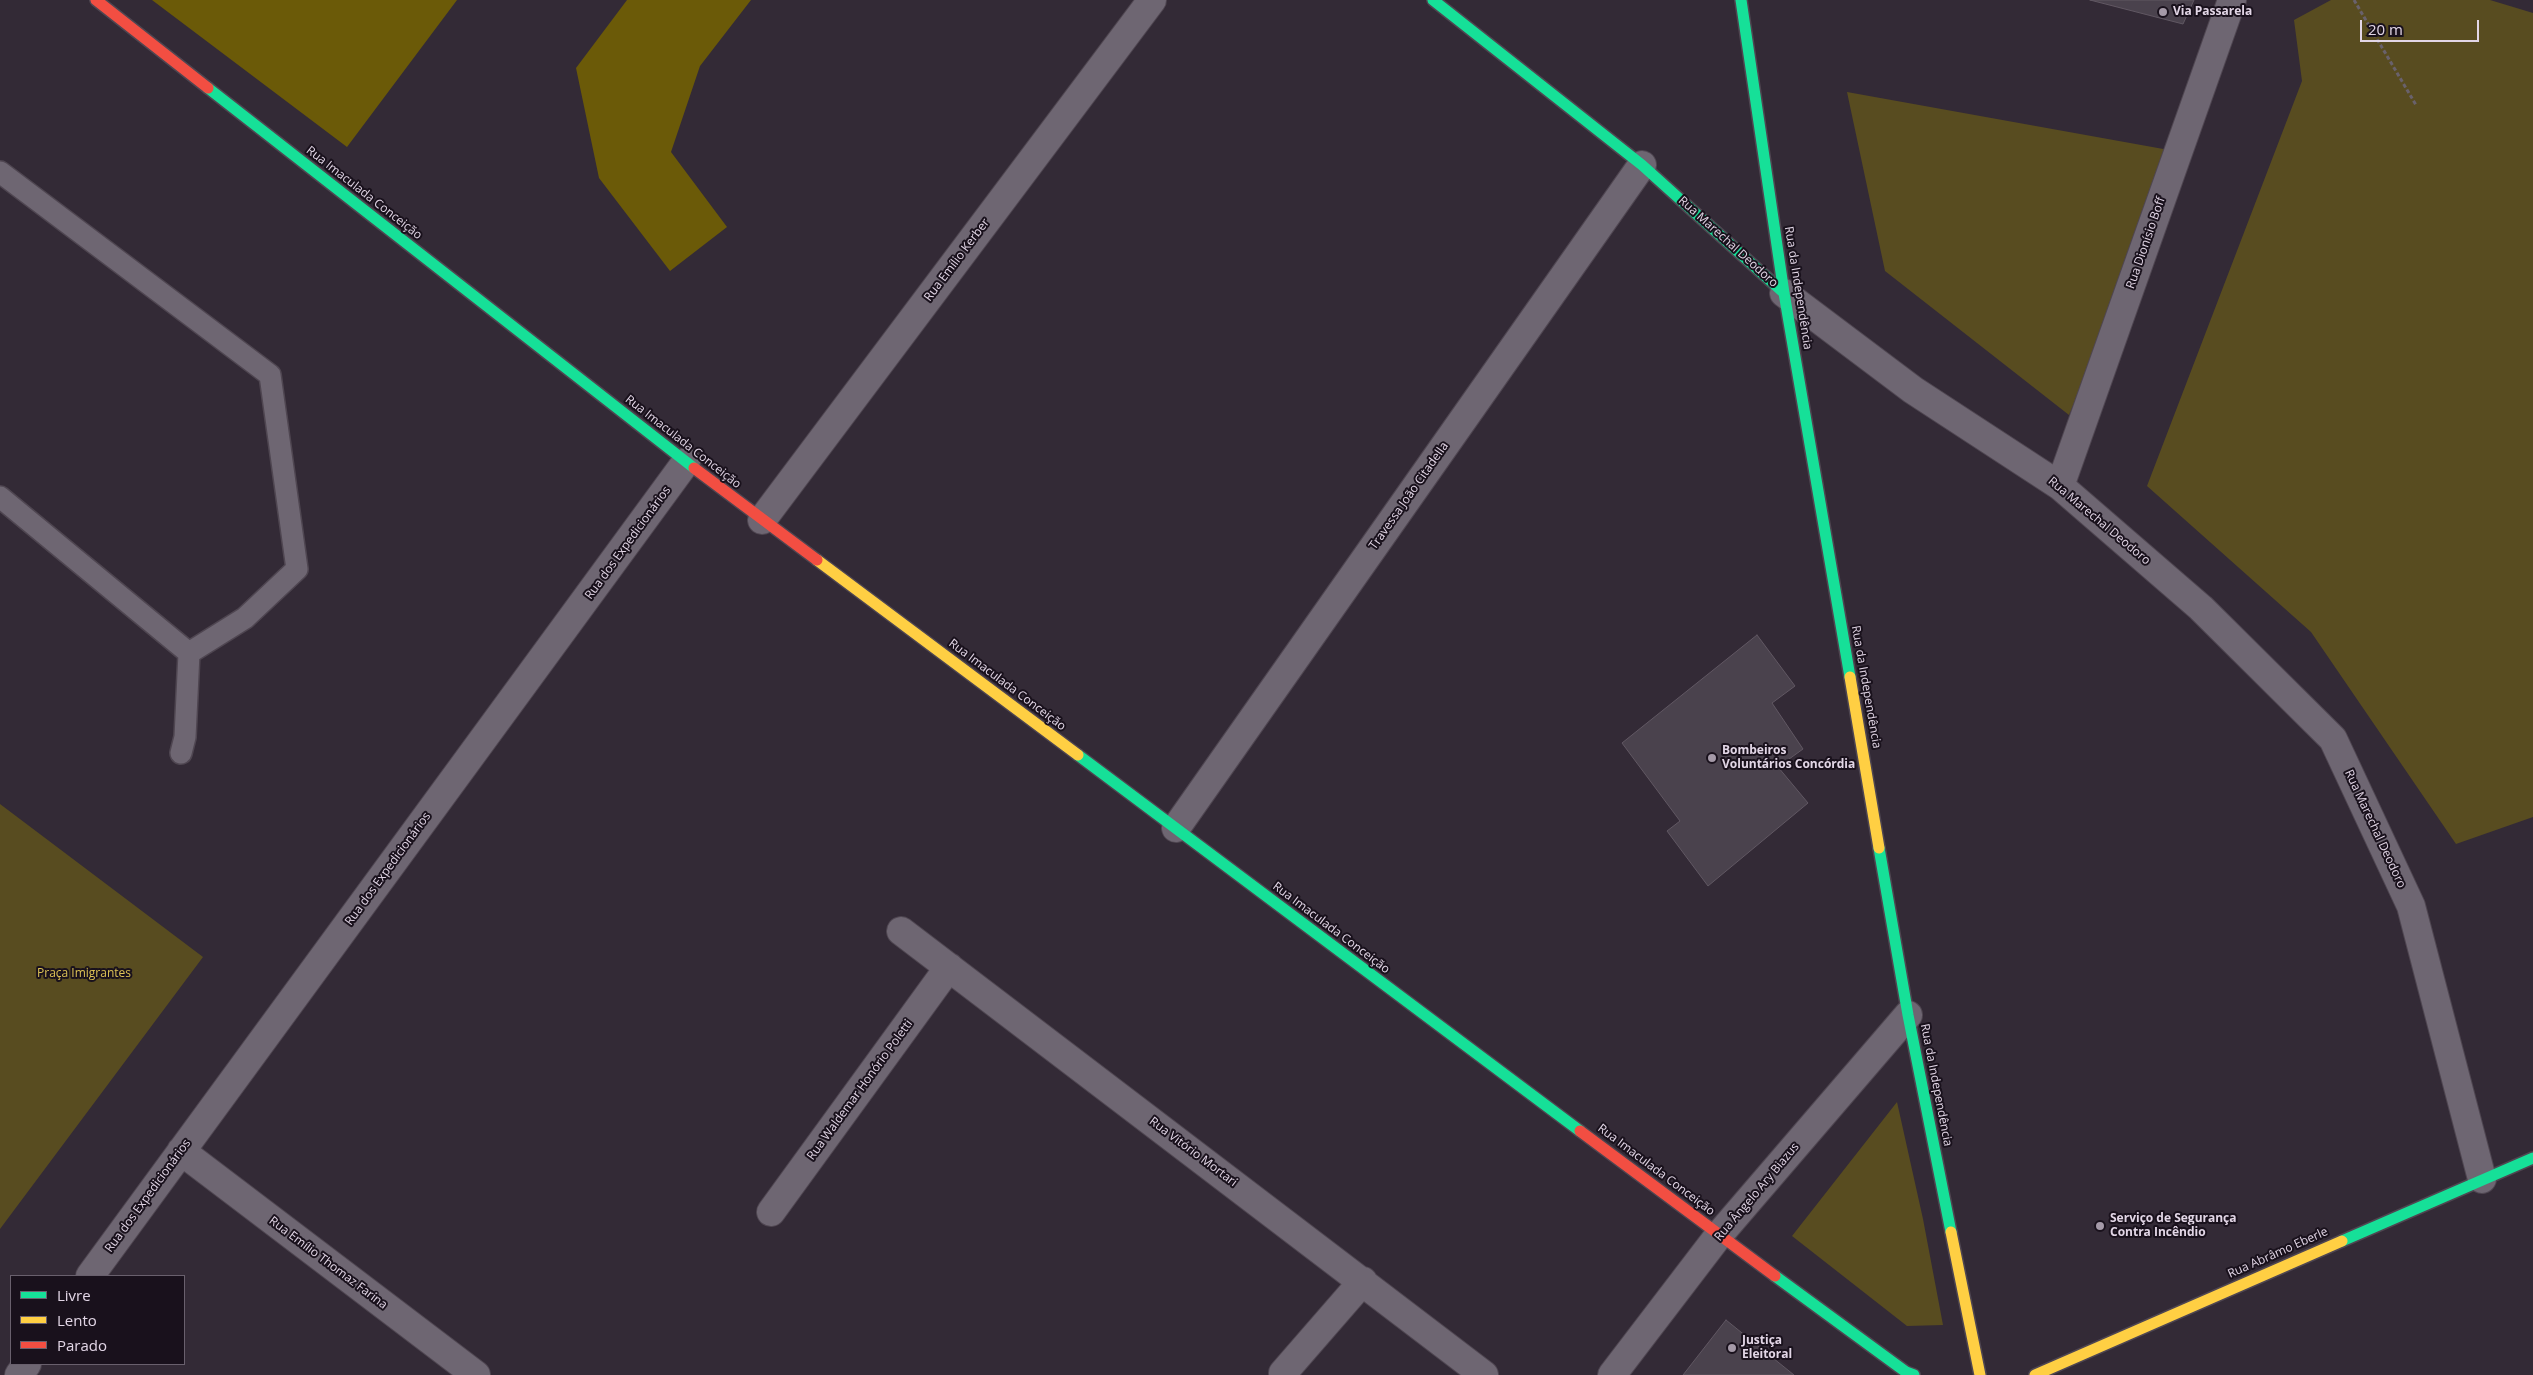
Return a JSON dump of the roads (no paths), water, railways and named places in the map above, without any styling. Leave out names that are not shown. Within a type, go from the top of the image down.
[{"type":"street","name":"Rua Imaculada Conceição","points":[[96,0],[762,520],[1720,1235],[1906,1372],[1914,1375]]},
{"type":"street","name":"Rua Emílio Kerber","points":[[762,520],[1152,0]]},
{"type":"street","name":"Rua Marechal Deodoro","points":[[1433,0],[1642,164],[1784,293],[1913,390],[2060,486],[2202,608],[2333,739],[2411,906],[2482,1179]]},
{"type":"street","name":"Rua da Independência","points":[[1741,0],[1784,293],[1908,1015],[1980,1375]]},
{"type":"street","name":"Rua Dionísio Boff","points":[[2060,486],[2232,0]]},
{"type":"street","name":"Travessa João Citadella","points":[[1176,828],[1642,164]]},
{"type":"street","name":"Rua dos Expedicionários","points":[[91,1275],[686,462]]},
{"type":"street","name":"Rua Vitório Mortari","points":[[901,931],[1484,1375]]},
{"type":"street","name":"Rua Waldemar Honório Poletti","points":[[771,1212],[949,967]]},
{"type":"street","name":"Rua Ângelo Ary Biazus","points":[[1612,1375],[1720,1235],[1908,1015]]},
{"type":"street","name":"Rua Emílio Thomaz Farina","points":[[180,1151],[476,1375]]},
{"type":"street","name":"Rua Abrâmo Eberle","points":[[2035,1375],[2533,1158]]},
{"type":"street","points":[[1283,1373],[1363,1281]]},
{"type":"lane","points":[[0,172],[270,375],[297,569],[245,618],[188,653]]},
{"type":"lane","points":[[0,497],[188,653]]},
{"type":"lane","points":[[181,753],[185,737],[188,653]]},
{"type":"place","name":"Via Passarela","points":[[2163,12]]},
{"type":"place","name":"Bombeiros Voluntários Concórdia","points":[[1712,758]]},
{"type":"place","name":"Serviço de Segurança Contra Incêndio","points":[[2100,1226]]},
{"type":"place","name":"Justiça Eleitoral","points":[[1732,1348]]},
{"type":"park label","name":"Praça Imigrantes","points":[[84,974]]}]
